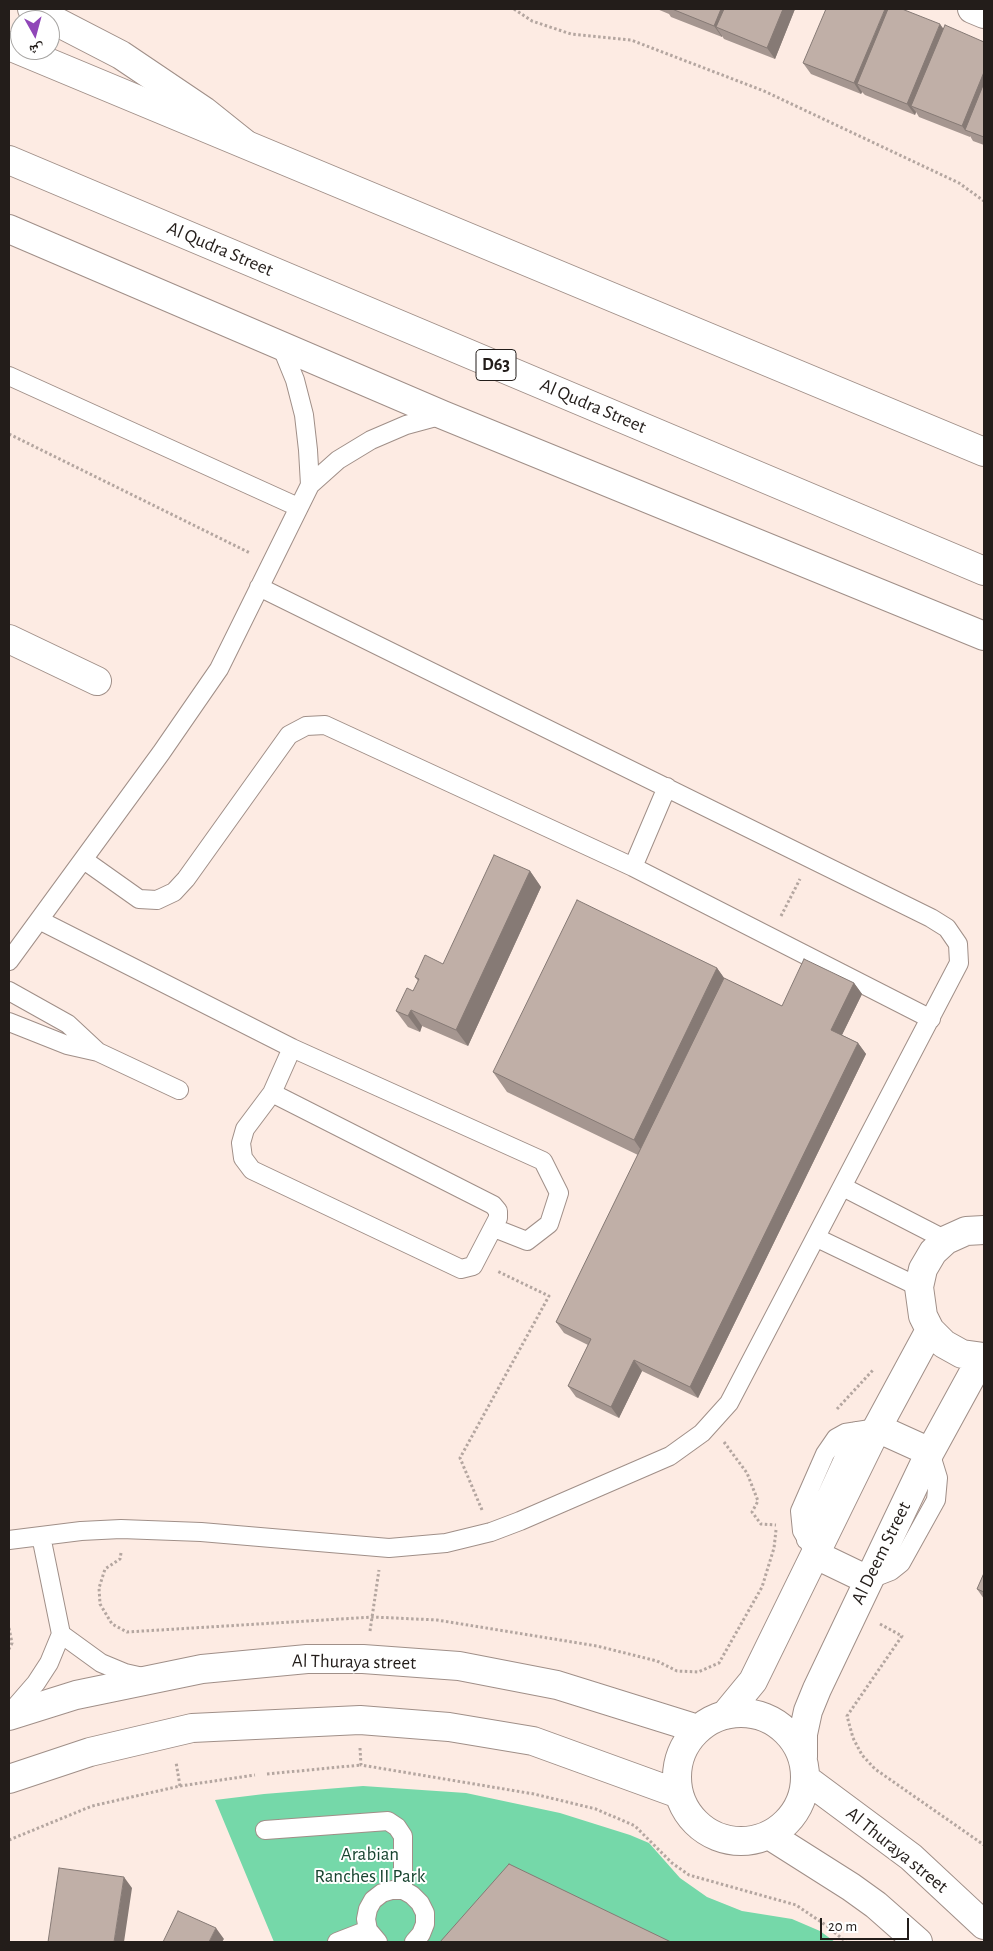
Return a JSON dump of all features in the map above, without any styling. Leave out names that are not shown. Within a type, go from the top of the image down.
[{"type":"main road","points":[[32,9],[121,55],[198,106],[244,143]]},
{"type":"main road","points":[[972,9],[984,14]]},
{"type":"main road","points":[[9,46],[984,452]]},
{"type":"main road","name":"Al Qudra Street","points":[[9,160],[984,571]]},
{"type":"main road","points":[[9,229],[282,348],[984,636]]},
{"type":"main road","points":[[9,639],[97,682]]},
{"type":"main road","points":[[983,1357],[962,1354],[944,1344],[930,1330],[923,1316],[919,1287],[923,1269],[933,1252],[946,1240],[966,1231],[984,1230]]},
{"type":"main road","points":[[725,1715],[753,1681],[802,1585],[811,1547],[866,1430],[930,1330]]},
{"type":"main road","name":"Al Deem Street","points":[[804,1768],[803,1734],[808,1710],[854,1611],[874,1578],[983,1357]]},
{"type":"main road","points":[[866,1430],[932,1460]]},
{"type":"main road","points":[[811,1547],[874,1578]]},
{"type":"main road","name":"Al Thuraya street","points":[[9,1715],[76,1695],[151,1678],[255,1662],[363,1658],[459,1666],[557,1684],[698,1729]]},
{"type":"main road","points":[[744,1712],[763,1716],[780,1725],[794,1740],[804,1768],[803,1796],[796,1812],[784,1825],[769,1835],[747,1841],[725,1839],[705,1830],[689,1814],[679,1794],[677,1770],[684,1748],[698,1729],[725,1715],[744,1712]]},
{"type":"main road","points":[[9,1780],[90,1752],[192,1728],[360,1720],[449,1727],[533,1741],[679,1794]]},
{"type":"main road","name":"Al Thuraya street","points":[[804,1768],[897,1846],[984,1925]]},
{"type":"main road","points":[[769,1835],[870,1900],[918,1942]]},
{"type":"lane","points":[[282,348],[295,380],[304,415],[310,485]]},
{"type":"lane","points":[[9,376],[298,507]]},
{"type":"lane","points":[[9,961],[84,860],[219,668],[310,485],[338,460],[371,440],[406,425],[443,415]]},
{"type":"lane","points":[[9,1540],[121,1529],[191,1532],[380,1547],[446,1543],[491,1532],[633,1474],[670,1456],[702,1433],[729,1403],[817,1238],[959,963],[958,944],[947,928],[810,858],[259,587]]},
{"type":"lane","points":[[84,860],[139,899],[157,900],[174,892],[186,879],[289,735],[306,726],[326,725],[633,868],[931,1019]]},
{"type":"lane","points":[[633,868],[666,787]]},
{"type":"lane","points":[[39,920],[292,1048],[544,1161],[559,1193],[549,1224],[527,1242],[494,1228]]},
{"type":"lane","points":[[9,991],[68,1024],[98,1052]]},
{"type":"lane","points":[[9,1022],[67,1045],[98,1052],[179,1090]]},
{"type":"lane","points":[[272,1093],[493,1205],[498,1211],[498,1218],[473,1266],[461,1270],[252,1170],[243,1158],[241,1144],[245,1129],[272,1093],[292,1048]]},
{"type":"lane","points":[[843,1187],[946,1240]]},
{"type":"lane","points":[[817,1238],[919,1287]]},
{"type":"lane","points":[[41,1536],[60,1634],[101,1663],[125,1673],[151,1678]]},
{"type":"lane","name":"Al Thuraya street","points":[[9,1715],[36,1683],[49,1663],[60,1634]]},
{"type":"lane","points":[[265,1830],[388,1821],[397,1827],[403,1836],[403,1890]]},
{"type":"lane","points":[[337,1942],[373,1936],[367,1914],[373,1900],[382,1893],[392,1890],[403,1890],[420,1903],[424,1913],[425,1924],[421,1934],[414,1942]]},
{"type":"path","points":[[514,9],[532,21],[571,34],[631,40],[764,91],[959,183],[984,201]]},
{"type":"path","points":[[9,434],[271,563]]},
{"type":"path","points":[[770,937],[810,858]]},
{"type":"path","points":[[476,1261],[549,1296],[460,1458],[491,1532]]},
{"type":"path","points":[[833,1414],[878,1365]]},
{"type":"path","points":[[710,1424],[747,1473],[758,1501],[752,1512],[761,1524],[776,1526]]},
{"type":"path","points":[[121,1529],[120,1559],[105,1570],[99,1588],[100,1604],[112,1624],[127,1632],[373,1617],[437,1620],[588,1644],[657,1661],[677,1671],[698,1672],[719,1663],[762,1586],[769,1567],[776,1526],[780,1516]]},
{"type":"path","points":[[363,1658],[373,1617],[380,1547]]},
{"type":"path","points":[[769,1567],[802,1585]]},
{"type":"path","points":[[854,1611],[902,1636],[847,1716],[853,1738],[862,1755],[875,1769],[984,1845]]},
{"type":"path","points":[[9,1628],[12,1643],[9,1649]]},
{"type":"path","points":[[360,1720],[361,1766]]},
{"type":"path","points":[[172,1733],[180,1786]]},
{"type":"path","points":[[267,1774],[361,1766],[515,1791],[596,1809],[635,1826],[672,1863],[689,1875],[796,1905],[827,1926],[846,1942]]},
{"type":"path","points":[[9,1840],[92,1806],[180,1786],[255,1775]]},
{"type":"green space","name":"Arabian Ranches II Park","points":[[363,1786],[466,1793],[560,1813],[630,1835],[649,1843],[680,1878],[707,1897],[742,1911],[792,1919],[820,1931],[835,1942],[274,1942],[215,1800]]},
{"type":"building","points":[[672,9],[721,9],[714,26]]},
{"type":"building","points":[[724,9],[783,9],[767,48],[716,27]]},
{"type":"building","points":[[826,9],[885,9],[854,83],[803,63]]},
{"type":"building","points":[[888,9],[902,9],[940,24],[907,104],[857,84]]},
{"type":"building","points":[[945,25],[984,42],[984,72],[962,126],[911,106]]},
{"type":"building","points":[[984,83],[984,137],[965,130]]},
{"type":"building","points":[[494,855],[530,871],[456,1030],[411,1010],[408,1016],[396,1011],[407,988],[413,991],[419,979],[415,977],[425,955],[443,964]]},
{"type":"building","points":[[577,900],[717,968],[634,1140],[493,1072]]},
{"type":"building","points":[[804,959],[854,983],[831,1030],[858,1043],[690,1387],[634,1360],[611,1407],[568,1386],[591,1339],[556,1322],[724,978],[782,1006]]},
{"type":"building","points":[[984,1573],[984,1592],[977,1589]]},
{"type":"building","points":[[509,1864],[671,1942],[440,1942]]},
{"type":"building","points":[[59,1868],[124,1877],[114,1942],[48,1942]]},
{"type":"building","points":[[178,1911],[216,1928],[209,1942],[163,1942]]}]
